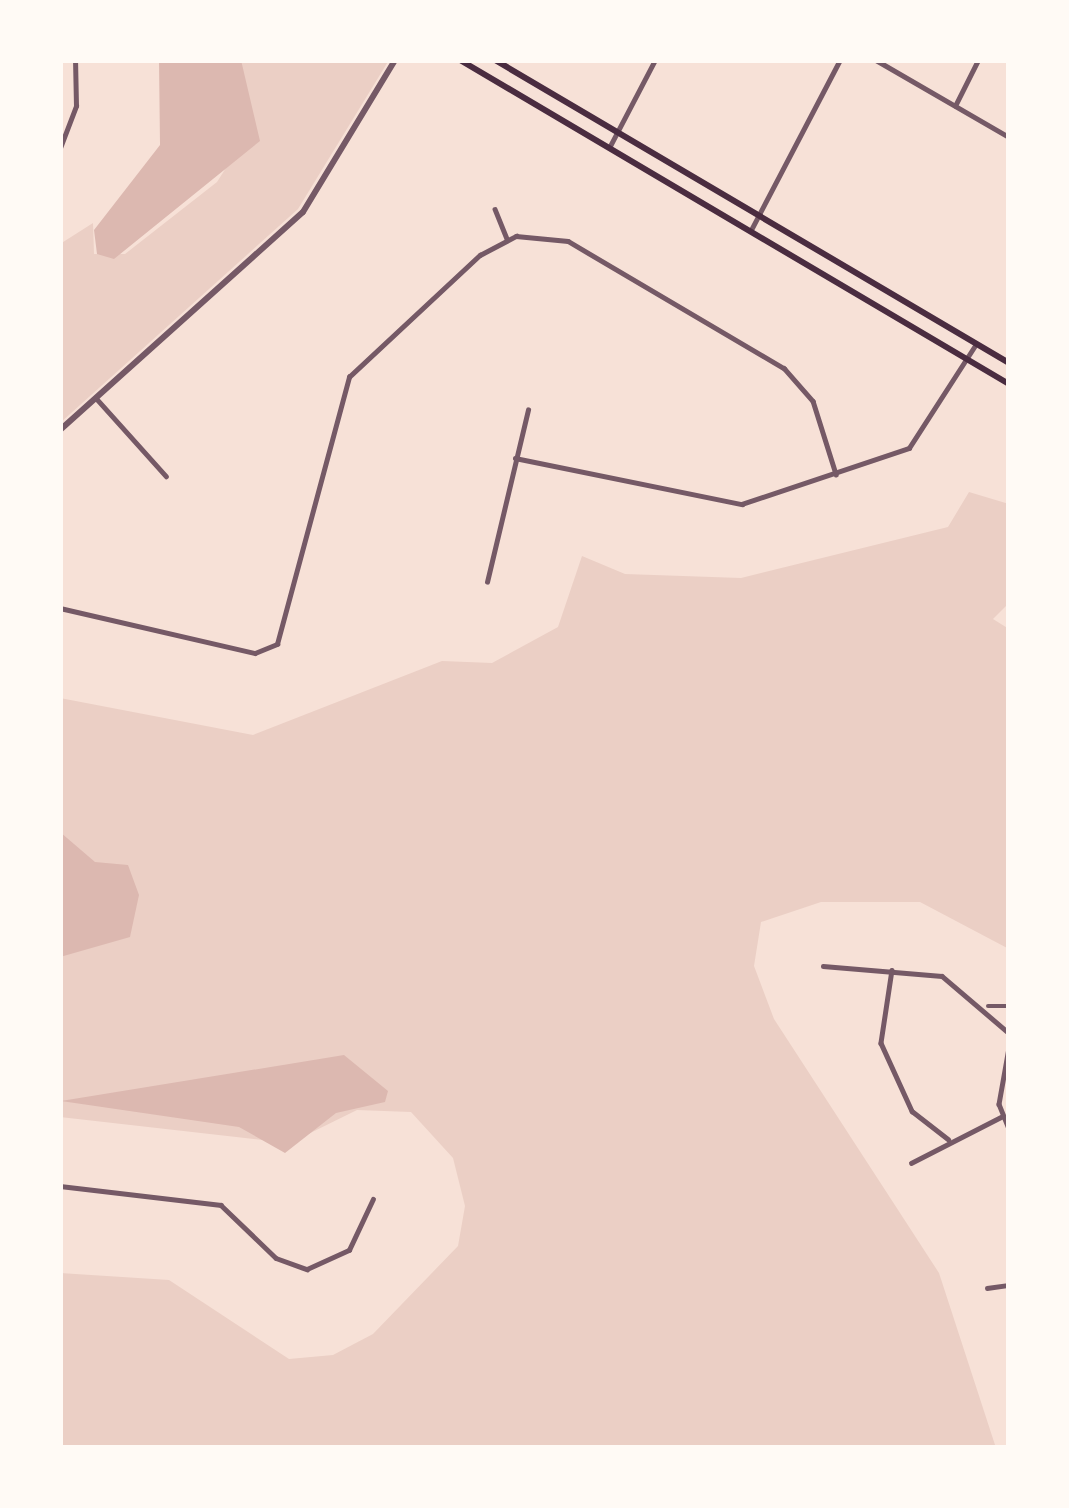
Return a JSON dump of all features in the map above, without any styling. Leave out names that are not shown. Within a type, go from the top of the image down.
[{"type":"main road","points":[[460,60],[1009,384]]},
{"type":"main road","points":[[495,60],[1009,363]]},
{"type":"street","points":[[60,148],[76,106],[75,60]]},
{"type":"street","points":[[60,430],[303,212],[395,60]]},
{"type":"street","points":[[609,148],[655,60]]},
{"type":"street","points":[[750,231],[840,60]]},
{"type":"street","points":[[876,60],[1009,137]]},
{"type":"street","points":[[956,106],[978,60]]},
{"type":"street","points":[[495,208],[506,238]]},
{"type":"street","points":[[60,608],[255,653],[277,644],[349,377],[506,238],[568,241],[784,368],[813,401],[836,474]]},
{"type":"street","points":[[515,458],[722,506],[836,474],[915,442],[976,344]]},
{"type":"street","points":[[96,398],[166,476]]},
{"type":"street","points":[[487,581],[528,410]]},
{"type":"street","points":[[823,966],[892,970],[960,984],[1009,1033]]},
{"type":"street","points":[[892,970],[881,1043],[912,1111],[948,1138]]},
{"type":"street","points":[[987,1007],[1009,1006]]},
{"type":"street","points":[[1009,1048],[1000,1117],[1009,1129]]},
{"type":"street","points":[[911,1163],[948,1138],[1000,1117]]},
{"type":"street","points":[[60,1186],[228,1207],[276,1258],[308,1269],[350,1250],[373,1199]]},
{"type":"street","points":[[987,1288],[1009,1285]]},
{"type":"shaded area","points":[[159,60],[241,60],[260,141],[114,259],[97,254],[94,230],[160,145]]},
{"type":"shaded area","points":[[241,60],[389,60],[298,209],[60,423],[60,244],[93,223],[94,254],[125,254],[217,182],[231,160]]},
{"type":"shaded area","points":[[969,492],[1009,504],[1009,603],[993,619],[1009,629],[1009,949],[920,902],[821,902],[761,922],[754,966],[774,1019],[939,1273],[996,1448],[60,1448],[60,1273],[169,1280],[289,1359],[333,1355],[373,1334],[458,1246],[465,1206],[453,1158],[411,1112],[357,1110],[290,1143],[60,1117],[60,698],[253,735],[442,661],[492,663],[558,627],[582,556],[625,574],[741,578],[948,527]]},
{"type":"shaded area","points":[[60,832],[95,862],[128,865],[139,895],[130,937],[60,957]]},
{"type":"shaded area","points":[[344,1055],[388,1091],[385,1102],[336,1113],[285,1153],[239,1127],[61,1101]]}]
